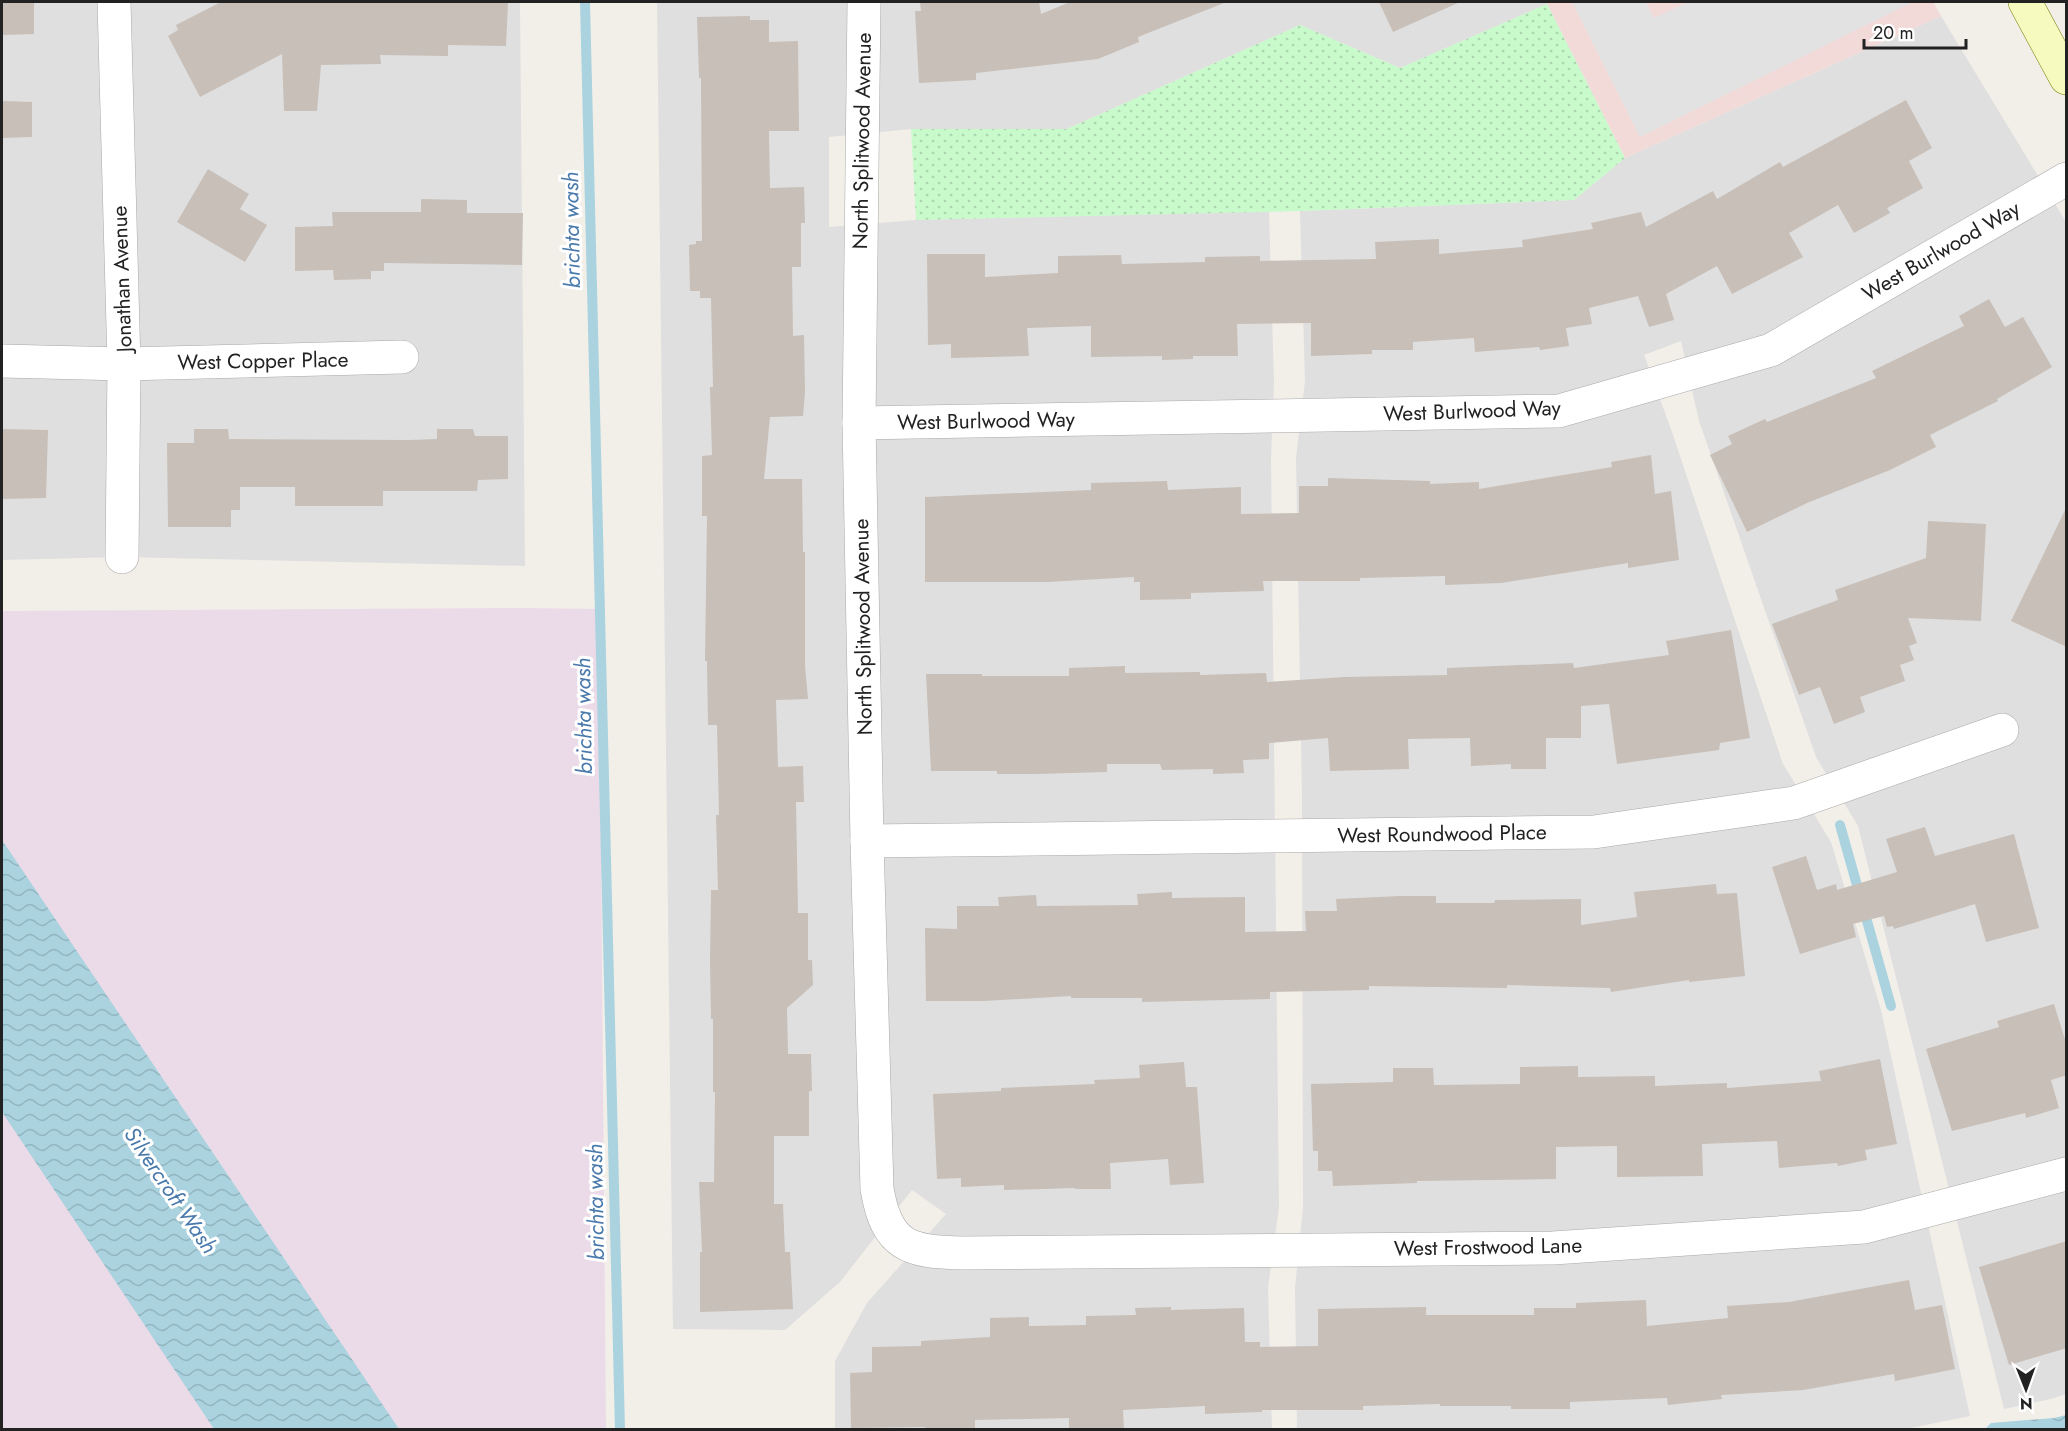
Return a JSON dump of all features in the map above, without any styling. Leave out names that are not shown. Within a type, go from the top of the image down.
[{"type":"main road","points":[[2025,2],[2067,78]]},
{"type":"street","name":"Jonathan Avenue","points":[[114,2],[124,364],[122,557]]},
{"type":"street","name":"North Splitwood Avenue","points":[[864,2],[859,423],[867,841],[877,1189],[884,1221],[891,1233],[893,1245]]},
{"type":"street","name":"West Burlwood Way","points":[[859,423],[1559,411],[1771,350],[2067,178]]},
{"type":"street","name":"West Copper Place","points":[[2,361],[124,364],[402,357]]},
{"type":"street","name":"West Roundwood Place","points":[[867,841],[1594,832],[1794,803],[2002,730]]},
{"type":"street","name":"West Frostwood Lane","points":[[893,1245],[920,1251],[964,1253],[1553,1248],[1864,1227],[2067,1174]]},
{"type":"shaded area","points":[[2,2],[520,2],[525,566],[122,557],[2,560]]},
{"type":"shaded area","points":[[657,2],[1546,2],[1547,4],[1400,68],[1300,25],[1067,129],[911,129],[829,137],[829,227],[916,220],[1269,211],[1274,382],[1271,459],[1279,1207],[1268,1288],[1272,1429],[835,1429],[835,1361],[867,1303],[946,1214],[912,1190],[840,1282],[785,1330],[673,1329]]},
{"type":"shaded area","points":[[1546,2],[1933,2],[1941,16],[1625,158]]},
{"type":"shaded area","points":[[1572,2],[1646,2],[1654,18],[1688,2],[1913,2],[1640,137]]},
{"type":"shaded area","points":[[1941,16],[2066,222],[2066,1394],[2004,1409],[1858,826],[1816,757],[1699,421],[1681,341],[1644,355],[1783,764],[1831,842],[1881,1010],[1970,1416],[1901,1430],[1297,1430],[1295,1288],[1303,1207],[1302,797],[1296,458],[1305,381],[1300,211],[1574,200],[1625,158]]},
{"type":"shaded area","points":[[599,609],[606,1429],[2,1429],[2,611]]},
{"type":"green space","points":[[1547,4],[1625,158],[1574,200],[1300,211],[916,220],[911,129],[1067,129],[1300,25],[1400,68]]},
{"type":"water","name":"Silvercroft Wash","points":[[2,840],[399,1429],[214,1429],[2,1112]]},
{"type":"water","points":[[2066,1415],[2066,1429],[1985,1429],[1991,1423]]},
{"type":"building","points":[[2,2],[34,2],[34,34],[2,35]]},
{"type":"building","points":[[221,2],[508,2],[506,46],[448,45],[448,56],[380,55],[381,64],[321,65],[317,111],[284,111],[282,54],[200,97],[168,36],[178,30],[176,25]]},
{"type":"building","points":[[920,2],[1039,2],[1041,14],[1070,2],[1224,3],[1138,37],[1139,42],[1098,59],[976,73],[976,80],[919,83],[915,11],[921,11]]},
{"type":"building","points":[[1379,2],[1460,2],[1393,32]]},
{"type":"building","points":[[750,16],[750,20],[769,20],[769,42],[798,41],[799,131],[769,131],[770,188],[804,187],[805,223],[801,223],[801,267],[792,267],[793,336],[804,335],[805,392],[803,416],[770,417],[764,479],[802,479],[803,552],[805,552],[805,666],[808,699],[776,700],[778,767],[803,766],[804,802],[796,802],[798,913],[808,913],[808,960],[812,960],[813,985],[787,1008],[788,1054],[811,1054],[812,1091],[809,1091],[809,1136],[774,1136],[774,1204],[783,1204],[785,1252],[790,1252],[793,1309],[700,1312],[700,1252],[702,1252],[699,1182],[714,1182],[715,1092],[713,1092],[710,962],[711,890],[718,890],[716,815],[719,815],[717,725],[708,725],[707,661],[705,661],[707,516],[702,516],[702,456],[712,455],[711,298],[700,298],[700,291],[690,291],[689,245],[702,241],[701,78],[699,78],[697,17]]},
{"type":"building","points":[[1906,100],[1932,148],[1909,161],[1923,188],[1887,208],[1890,213],[1854,233],[1838,205],[1789,233],[1803,257],[1732,294],[1717,266],[1666,294],[1674,320],[1649,327],[1638,296],[1589,308],[1592,324],[1566,328],[1569,346],[1540,350],[1539,347],[1475,352],[1474,338],[1413,342],[1413,350],[1372,350],[1372,354],[1311,356],[1311,323],[1237,324],[1238,356],[1193,356],[1193,359],[1162,360],[1162,356],[1091,357],[1091,326],[1027,328],[1029,356],[951,358],[951,344],[928,345],[927,254],[985,254],[985,277],[1058,273],[1058,256],[1121,255],[1122,264],[1205,262],[1205,257],[1260,256],[1260,261],[1376,259],[1375,242],[1439,239],[1439,254],[1523,247],[1522,240],[1593,229],[1591,223],[1641,212],[1646,227],[1713,191],[1717,199],[1780,162],[1783,167]]},
{"type":"building","points":[[2,101],[32,102],[32,137],[2,138]]},
{"type":"building","points":[[208,169],[249,194],[240,209],[267,225],[245,262],[177,222]]},
{"type":"building","points":[[421,199],[467,200],[467,213],[523,213],[522,265],[384,263],[384,271],[371,271],[371,279],[334,280],[333,270],[295,271],[295,227],[333,226],[332,212],[421,212]]},
{"type":"building","points":[[1989,299],[2005,327],[2023,317],[2052,367],[1997,399],[1998,401],[1930,435],[1936,447],[1890,470],[1807,503],[1747,532],[1710,455],[1732,444],[1728,436],[1765,419],[1767,422],[1876,378],[1872,371],[1964,326],[1959,316]]},
{"type":"building","points":[[2,429],[48,430],[46,498],[2,499]]},
{"type":"building","points":[[194,429],[228,429],[229,439],[410,440],[437,439],[437,429],[473,429],[475,436],[508,436],[508,479],[478,480],[477,491],[383,491],[383,506],[295,506],[295,487],[240,487],[240,510],[231,510],[231,527],[168,527],[167,443],[194,443]]},
{"type":"building","points":[[1651,455],[1655,494],[1671,491],[1679,560],[1628,568],[1628,563],[1501,583],[1445,585],[1445,576],[1360,578],[1360,581],[1263,581],[1264,591],[1191,593],[1191,599],[1140,600],[1140,582],[1134,582],[1134,577],[1048,582],[925,582],[925,497],[1091,490],[1091,483],[1167,481],[1168,490],[1241,487],[1241,514],[1299,513],[1299,486],[1328,486],[1328,478],[1430,481],[1430,484],[1479,482],[1479,489],[1612,467],[1611,462]]},
{"type":"building","points":[[2067,506],[2067,647],[2011,621]]},
{"type":"building","points":[[1928,521],[1986,524],[1981,621],[1908,618],[1917,643],[1909,646],[1914,660],[1900,665],[1905,681],[1860,697],[1865,712],[1834,724],[1820,687],[1799,695],[1772,624],[1838,600],[1835,590],[1926,558]]},
{"type":"building","points":[[1731,630],[1750,738],[1720,743],[1719,750],[1617,764],[1609,704],[1581,706],[1581,738],[1546,738],[1546,769],[1511,769],[1511,764],[1471,766],[1470,738],[1408,739],[1409,769],[1330,771],[1328,738],[1269,743],[1269,759],[1243,760],[1244,773],[1213,774],[1213,769],[1162,770],[1160,764],[1107,764],[1107,772],[997,774],[997,771],[931,771],[926,674],[1069,676],[1069,668],[1125,666],[1125,673],[1200,672],[1200,675],[1266,673],[1267,682],[1345,677],[1447,675],[1447,668],[1573,663],[1574,668],[1669,655],[1666,641]]},
{"type":"building","points":[[1925,827],[1935,856],[2014,834],[2039,928],[1986,942],[1975,904],[1894,929],[1893,926],[1887,927],[1884,916],[1853,924],[1856,937],[1800,954],[1772,867],[1806,856],[1817,890],[1836,884],[1837,890],[1897,872],[1886,839]]},
{"type":"building","points":[[1716,884],[1717,894],[1737,893],[1745,976],[1689,982],[1689,980],[1611,992],[1610,988],[1507,985],[1507,988],[1369,986],[1369,990],[1270,992],[1270,999],[1142,1002],[1142,998],[1071,998],[1071,996],[983,1001],[926,1001],[925,928],[957,929],[957,906],[999,906],[998,897],[1036,895],[1037,906],[1138,905],[1137,894],[1172,892],[1172,898],[1245,897],[1245,932],[1306,931],[1305,911],[1337,911],[1336,899],[1436,896],[1436,903],[1494,903],[1495,900],[1581,899],[1581,925],[1637,917],[1634,892]]},
{"type":"building","points":[[2054,1004],[2067,1046],[2067,1075],[2051,1080],[2059,1108],[2026,1118],[2025,1113],[1952,1131],[1926,1049],[1999,1027],[1997,1021]]},
{"type":"building","points":[[1880,1059],[1897,1144],[1865,1150],[1867,1160],[1838,1166],[1837,1163],[1779,1168],[1777,1141],[1702,1144],[1703,1176],[1617,1177],[1617,1146],[1556,1147],[1556,1179],[1417,1181],[1417,1183],[1333,1186],[1332,1171],[1318,1171],[1318,1151],[1313,1151],[1311,1084],[1393,1082],[1393,1068],[1433,1068],[1434,1085],[1520,1084],[1520,1067],[1578,1066],[1578,1077],[1655,1076],[1655,1086],[1727,1083],[1727,1088],[1821,1081],[1819,1071]]},
{"type":"building","points":[[1184,1062],[1186,1087],[1197,1087],[1204,1183],[1170,1185],[1168,1159],[1110,1163],[1111,1189],[1004,1190],[1004,1185],[961,1187],[961,1178],[937,1179],[933,1094],[1095,1084],[1094,1080],[1140,1078],[1139,1065]]},
{"type":"building","points":[[2067,1241],[2067,1348],[2009,1365],[1979,1267]]},
{"type":"building","points":[[1909,1280],[1915,1310],[1942,1305],[1955,1369],[1895,1381],[1894,1374],[1803,1390],[1721,1395],[1722,1399],[1668,1405],[1667,1398],[1570,1402],[1570,1409],[1511,1409],[1511,1406],[1440,1406],[1440,1404],[1363,1406],[1363,1410],[1262,1410],[1262,1412],[1205,1414],[1205,1406],[1123,1410],[1124,1430],[1069,1430],[1069,1418],[975,1420],[975,1430],[925,1430],[925,1427],[851,1428],[850,1373],[872,1372],[872,1347],[921,1346],[921,1341],[990,1337],[990,1318],[1029,1317],[1029,1326],[1086,1325],[1086,1316],[1136,1315],[1135,1308],[1171,1307],[1171,1310],[1244,1308],[1245,1342],[1260,1342],[1260,1347],[1318,1346],[1318,1309],[1426,1307],[1426,1315],[1534,1315],[1534,1308],[1576,1308],[1576,1303],[1646,1300],[1647,1326],[1728,1318],[1727,1306],[1789,1302]]},
{"type":"waterway","name":"brichta wash","points":[[585,2],[620,1430]]},
{"type":"waterway","points":[[1840,825],[1891,1006]]}]
